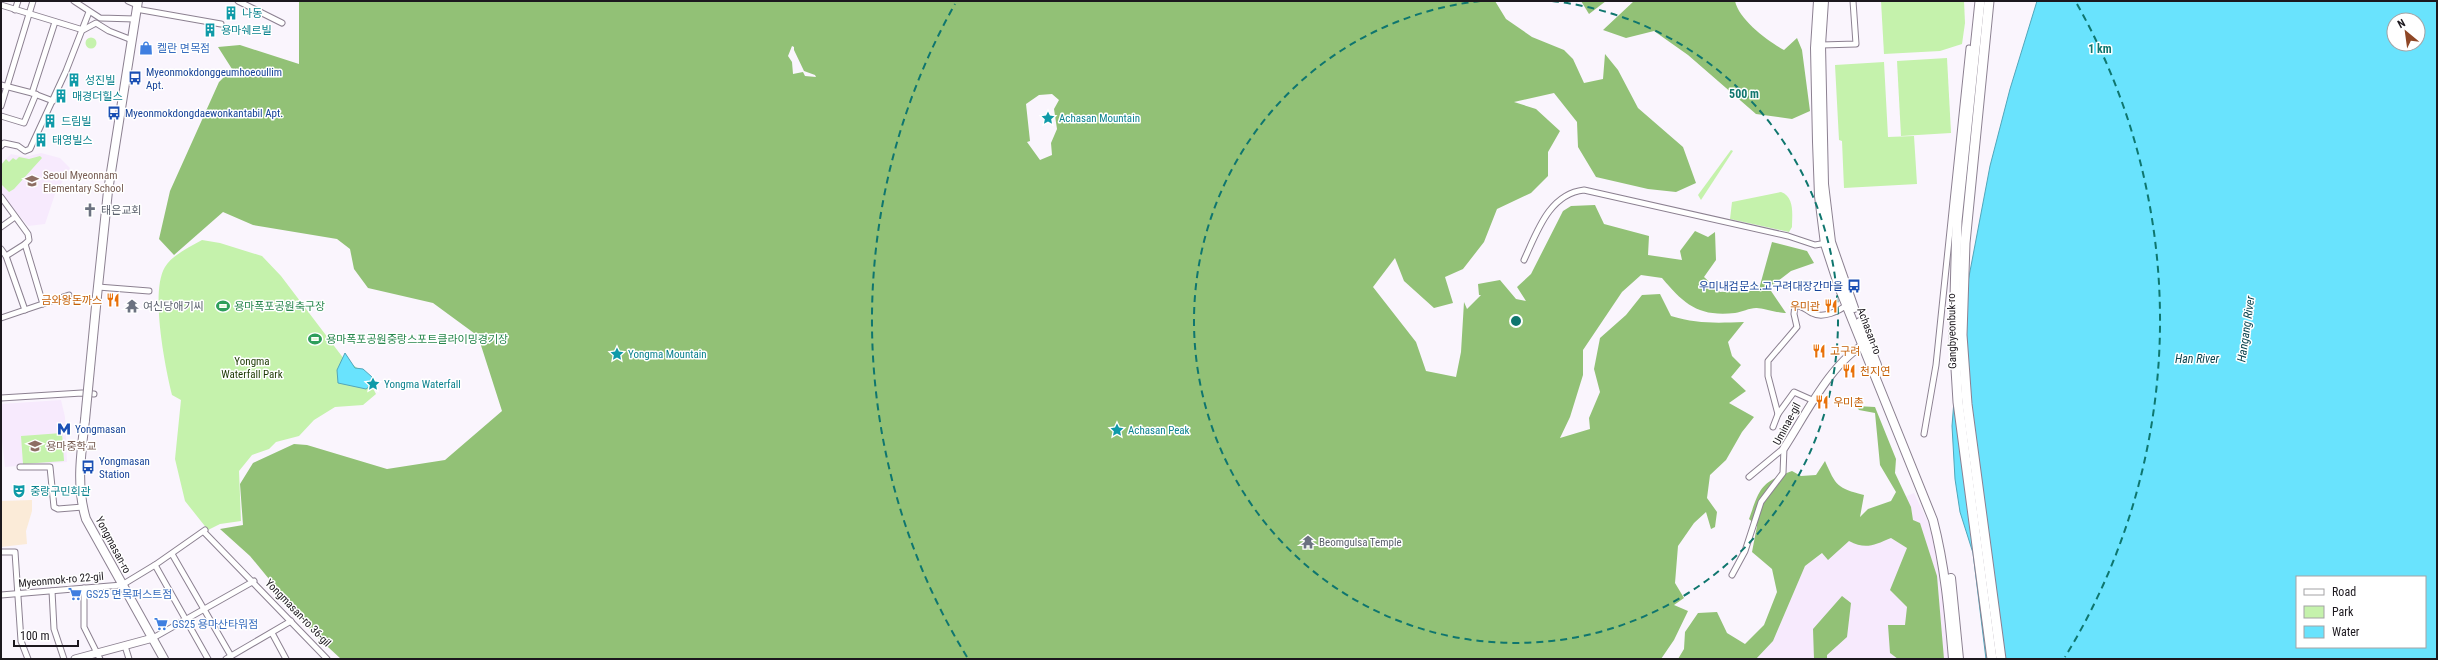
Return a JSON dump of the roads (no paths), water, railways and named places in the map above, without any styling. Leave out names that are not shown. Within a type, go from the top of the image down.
[{"type":"highway","name":"Gangbyeonbuk-ro","points":[[1980,1],[1956,221],[1954,336],[1958,402],[1992,659]]},
{"type":"highway","name":"Gangbyeonbuk-ro","points":[[1989,1],[1976,46],[1965,243],[1962,335],[1967,404],[2001,659]]},
{"type":"main road","name":"Achasan-ro","points":[[1818,1],[1815,48],[1824,210],[1828,243],[1847,305],[1916,464],[1936,515],[1945,547],[1953,591],[1960,659]]},
{"type":"main road","name":"Achasan-ro","points":[[1824,1],[1821,45],[1824,210]]},
{"type":"main road","name":"Yongmasan-ro","points":[[137,5],[108,190],[80,467],[83,507],[90,528],[164,659]]},
{"type":"main road","name":"Achasan-ro","points":[[1831,254],[1933,520],[1942,554],[1954,659]]},
{"type":"street","points":[[15,10],[18,1]]},
{"type":"street","points":[[1,106],[33,1]]},
{"type":"street","points":[[74,1],[100,18],[135,19]]},
{"type":"street","points":[[128,1],[137,5],[221,24]]},
{"type":"street","points":[[238,1],[247,3],[282,23]]},
{"type":"street","points":[[1821,45],[1856,44],[1853,1]]},
{"type":"street","points":[[1,5],[83,30],[96,23],[102,28],[132,40]]},
{"type":"street","points":[[1,146],[4,143],[18,146],[25,151],[30,149],[53,101],[89,12]]},
{"type":"street","points":[[1,116],[24,123],[55,22]]},
{"type":"street","points":[[1924,434],[1936,365],[1976,46]]},
{"type":"street","points":[[1,85],[53,101]]},
{"type":"street","points":[[1524,260],[1548,212],[1562,198],[1584,190],[1788,236],[1815,245],[1828,243]]},
{"type":"street","points":[[2,200],[28,234],[29,240],[6,256]]},
{"type":"street","points":[[1,226],[15,217]]},
{"type":"street","points":[[25,244],[43,304]]},
{"type":"street","points":[[1,249],[6,256],[25,310]]},
{"type":"street","points":[[98,292],[149,291]]},
{"type":"street","points":[[1,318],[68,296]]},
{"type":"street","points":[[1778,414],[1768,376],[1768,361],[1797,327],[1794,314],[1795,305],[1802,306],[1813,314],[1836,313],[1847,305]]},
{"type":"street","name":"Uminae-gil","points":[[1732,575],[1745,551],[1761,502],[1783,472],[1784,448],[1812,400],[1855,349],[1865,344]]},
{"type":"street","points":[[1773,427],[1778,414],[1794,392],[1812,400]]},
{"type":"street","points":[[1,398],[64,393],[94,394]]},
{"type":"street","points":[[1749,476],[1784,448]]},
{"type":"street","points":[[20,467],[50,467],[54,506],[58,508],[83,507]]},
{"type":"street","name":"Yongmasan-ro 36-gil","points":[[172,554],[205,531],[327,659]]},
{"type":"street","points":[[1,552],[15,551],[21,641],[28,659]]},
{"type":"street","points":[[122,585],[172,554],[231,656]]},
{"type":"street","points":[[155,565],[208,659]]},
{"type":"street","name":"Yongmasan-ro 36-gil","points":[[153,638],[254,581]]},
{"type":"street","name":"Myeonmok-ro 22-gil","points":[[1,595],[122,585]]},
{"type":"street","points":[[84,588],[84,627],[98,656]]},
{"type":"street","points":[[52,591],[54,630],[64,659]]},
{"type":"street","points":[[226,659],[291,621]]},
{"type":"street","points":[[272,633],[286,659]]},
{"type":"street","points":[[75,659],[98,656],[124,646],[153,638]]},
{"type":"street","points":[[124,646],[129,659]]},
{"type":"water","name":"Han River","points":[[2037,1],[2437,1],[2437,659],[1986,659],[1973,553],[1960,512],[1955,479],[1952,426],[1960,324],[1990,166],[2010,89]]},
{"type":"water","points":[[345,353],[355,368],[363,369],[372,377],[373,384],[366,389],[338,383],[337,370]]},
{"type":"place","name":"나동","points":[[231,13]]},
{"type":"place","name":"용마쉐르빌","points":[[210,30]]},
{"type":"place","name":"켈란 면목점","points":[[146,48]]},
{"type":"place","name":"Myeonmokdonggeumhoeoullim Apt.","points":[[135,78]]},
{"type":"place","name":"성진빌","points":[[74,80]]},
{"type":"place","name":"매경더힐스","points":[[61,96]]},
{"type":"place","name":"Myeonmokdongdaewonkantabil Apt.","points":[[114,113]]},
{"type":"place","name":"Achasan Mountain","points":[[1048,118]]},
{"type":"place","name":"드림빌","points":[[50,121]]},
{"type":"place","name":"태영빌스","points":[[41,140]]},
{"type":"place","name":"Seoul Myeonnam Elementary School","points":[[32,181]]},
{"type":"place","name":"태은교회","points":[[90,210]]},
{"type":"place","name":"우미내검문소.고구려대장간마을","points":[[1854,286]]},
{"type":"place","name":"금와왕돈까스","points":[[113,300]]},
{"type":"place","name":"여신당애기씨","points":[[132,306]]},
{"type":"place","name":"용마폭포공원축구장","points":[[223,306]]},
{"type":"place","name":"우미관","points":[[1831,306]]},
{"type":"place","name":"용마폭포공원중랑스포트클라이밍경기장","points":[[315,339]]},
{"type":"place","name":"고구려","points":[[1819,351]]},
{"type":"place","name":"Yongma Mountain","points":[[617,354]]},
{"type":"place","name":"천지연","points":[[1849,371]]},
{"type":"place","name":"Yongma Waterfall","points":[[373,384]]},
{"type":"place","name":"우미촌","points":[[1822,402]]},
{"type":"place","name":"Yongmasan","points":[[64,429]]},
{"type":"place","name":"Achasan Peak","points":[[1117,430]]},
{"type":"place","name":"용마중학교","points":[[35,446]]},
{"type":"place","name":"Yongmasan Station","points":[[88,467]]},
{"type":"place","name":"중랑구민회관","points":[[19,491]]},
{"type":"place","name":"Beomgulsa Temple","points":[[1308,542]]},
{"type":"place","name":"GS25 면목퍼스트점","points":[[75,594]]},
{"type":"place","name":"GS25 용마산타워점","points":[[161,624]]},
{"type":"water label","name":"Hangang River","points":[[2246,329]]},
{"type":"park label","name":"Yongma Waterfall Park","points":[[252,367]]}]
